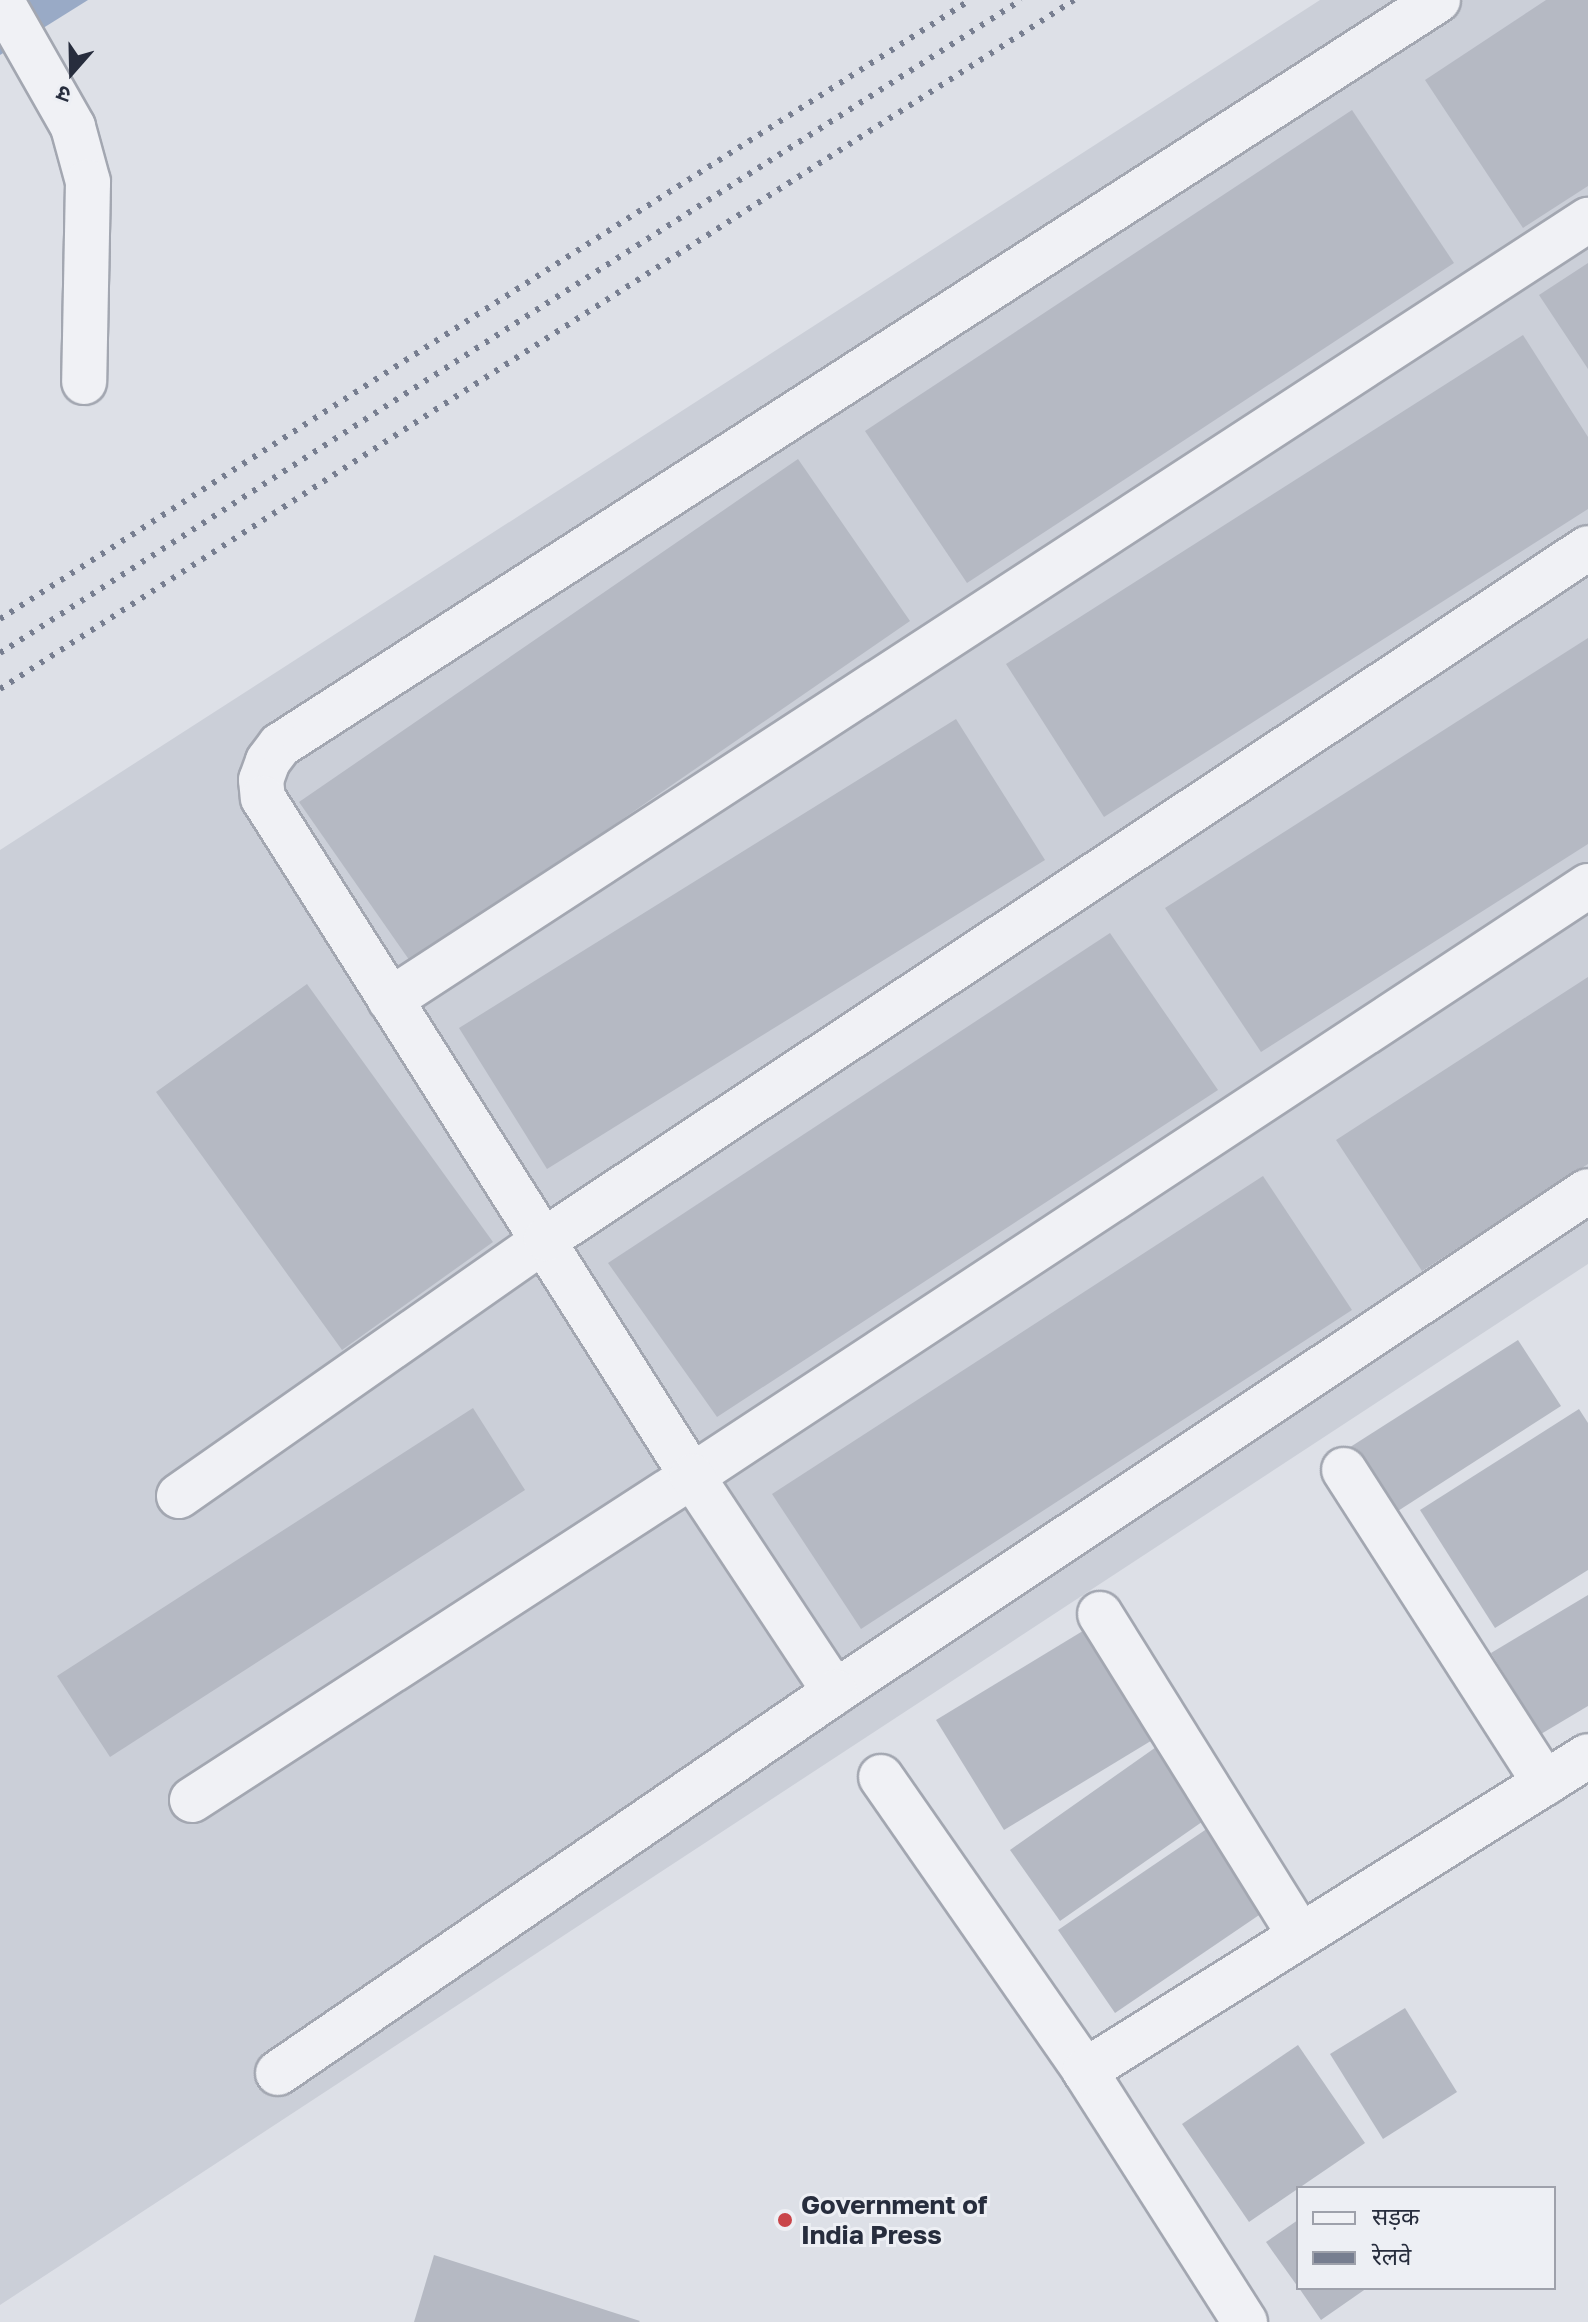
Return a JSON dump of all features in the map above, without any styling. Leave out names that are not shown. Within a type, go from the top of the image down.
[{"type":"street","points":[[1,0],[73,127],[88,182],[84,382]]},
{"type":"street","points":[[835,1692],[692,1476],[546,1239],[390,1000],[263,798],[261,780],[268,761],[280,745],[1438,0]]},
{"type":"street","points":[[390,1000],[1588,220]]},
{"type":"street","points":[[179,1496],[546,1239],[1588,548]]},
{"type":"street","points":[[192,1800],[692,1476],[1588,886]]},
{"type":"street","points":[[278,2073],[835,1692],[1588,1191]]},
{"type":"street","points":[[1344,1470],[1545,1783]]},
{"type":"street","points":[[1100,1614],[1300,1935]]},
{"type":"street","points":[[1085,2071],[1588,1756]]},
{"type":"street","points":[[881,1777],[1085,2071],[1245,2322]]},
{"type":"shaded area","points":[[1320,0],[1588,0],[1588,1264],[0,2305],[0,850]]},
{"type":"water","points":[[0,0],[88,0],[0,55]]},
{"type":"building","points":[[1546,0],[1588,0],[1588,186],[1523,228],[1425,80]]},
{"type":"building","points":[[1352,110],[1454,263],[967,583],[865,431]]},
{"type":"building","points":[[1588,263],[1588,369],[1539,295]]},
{"type":"building","points":[[1523,335],[1588,437],[1588,509],[1104,817],[1006,664]]},
{"type":"building","points":[[798,459],[910,621],[412,964],[299,802]]},
{"type":"building","points":[[1588,638],[1588,844],[1261,1052],[1165,908]]},
{"type":"building","points":[[956,719],[1045,860],[547,1169],[459,1028]]},
{"type":"building","points":[[1110,933],[1218,1090],[717,1417],[608,1263]]},
{"type":"building","points":[[1588,977],[1588,1164],[1422,1271],[1336,1140]]},
{"type":"building","points":[[307,984],[493,1242],[342,1350],[156,1092]]},
{"type":"building","points":[[1263,1176],[1352,1310],[861,1629],[772,1494]]},
{"type":"building","points":[[1518,1340],[1561,1406],[1387,1518],[1344,1451]]},
{"type":"building","points":[[473,1408],[525,1490],[110,1757],[57,1676]]},
{"type":"building","points":[[1579,1409],[1588,1423],[1588,1570],[1495,1628],[1420,1510]]},
{"type":"building","points":[[1588,1595],[1588,1706],[1541,1734],[1491,1653]]},
{"type":"building","points":[[1091,1626],[1159,1736],[1004,1830],[936,1720]]},
{"type":"building","points":[[1159,1745],[1209,1817],[1060,1921],[1010,1850]]},
{"type":"building","points":[[1211,1826],[1268,1909],[1115,2013],[1058,1930]]},
{"type":"building","points":[[1405,2008],[1457,2092],[1383,2139],[1330,2054]]},
{"type":"building","points":[[1298,2045],[1365,2143],[1302,2186],[1296,2186],[1296,2190],[1249,2222],[1182,2124]]},
{"type":"building","points":[[1296,2221],[1296,2284],[1266,2242]]},
{"type":"building","points":[[434,2255],[640,2321],[414,2322]]},
{"type":"building","points":[[1300,2290],[1364,2290],[1321,2320]]},
{"type":"railway","points":[[0,619],[970,0]]},
{"type":"railway","points":[[0,653],[1021,0]]},
{"type":"railway","points":[[0,689],[1074,0]]},
{"type":"place","name":"Government of India Press","points":[[785,2220]]}]
